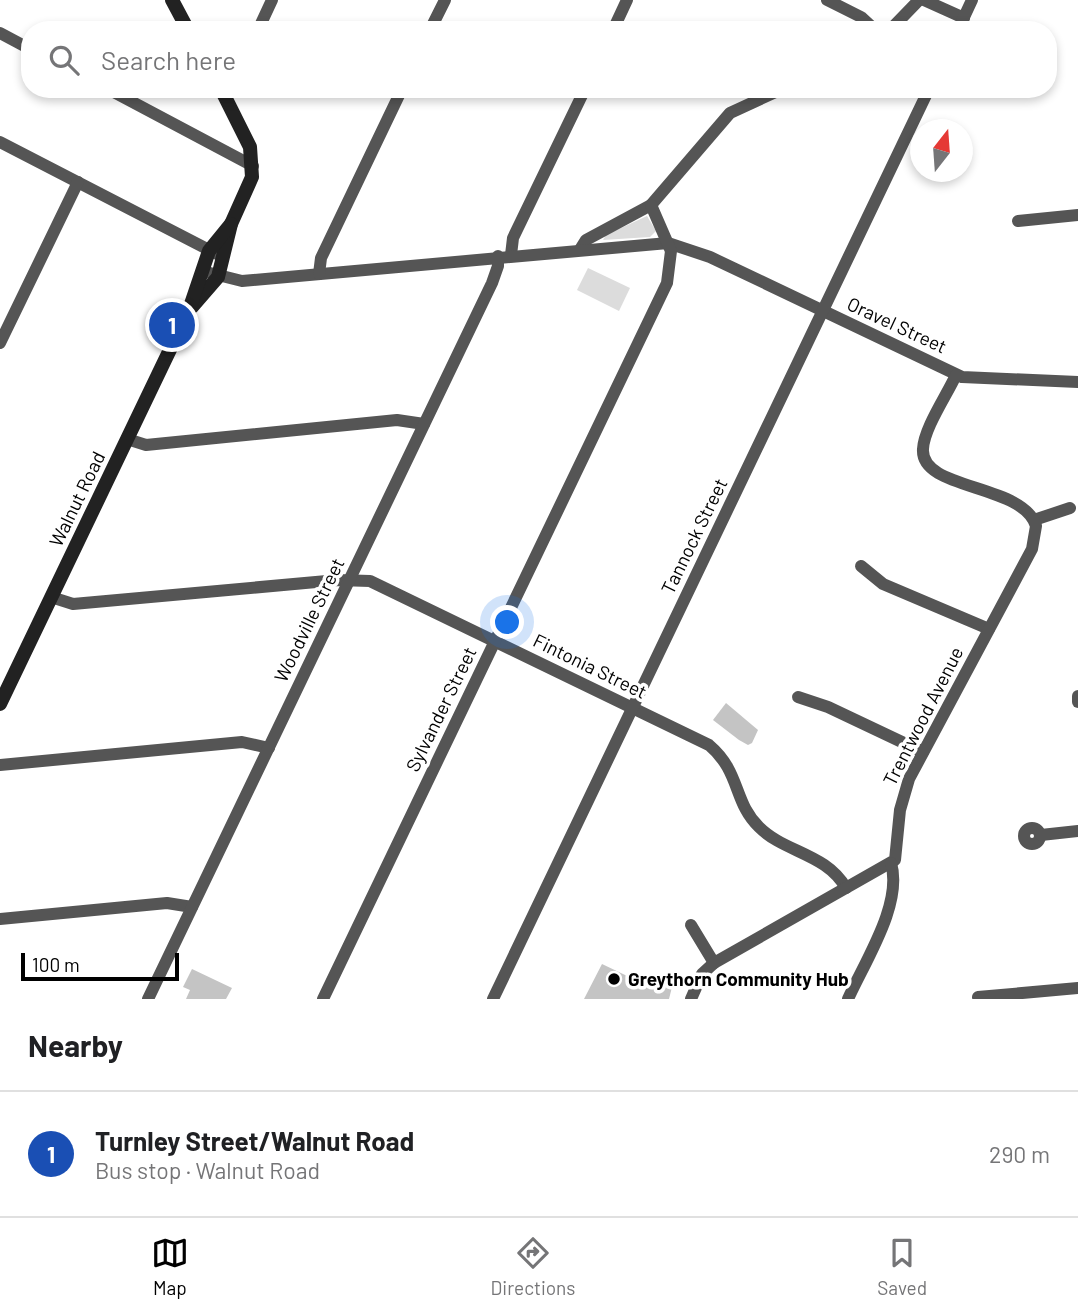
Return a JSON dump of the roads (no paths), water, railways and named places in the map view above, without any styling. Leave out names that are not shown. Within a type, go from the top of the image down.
[{"type":"street","points":[[172,0],[183,21]]},
{"type":"street","points":[[262,21],[272,0]]},
{"type":"street","points":[[434,21],[444,0]]},
{"type":"street","points":[[617,21],[627,0]]},
{"type":"street","points":[[827,0],[865,21]]},
{"type":"street","points":[[899,21],[919,0]]},
{"type":"street","points":[[924,0],[956,21]]},
{"type":"street","points":[[962,21],[972,0]]},
{"type":"street","points":[[0,33],[21,44]]},
{"type":"street","points":[[125,98],[253,166]]},
{"type":"street","name":"Walnut Road","points":[[0,704],[189,310],[202,271],[216,254],[249,184],[253,166],[249,144],[226,98]]},
{"type":"street","points":[[319,274],[321,258],[398,98]]},
{"type":"street","name":"Woodville Street","points":[[148,999],[580,98]]},
{"type":"street","points":[[581,248],[586,240],[651,205],[730,113],[762,98]]},
{"type":"street","name":"Tannock Street","points":[[493,999],[925,98]]},
{"type":"street","points":[[0,142],[216,254]]},
{"type":"street","points":[[213,144],[238,148],[249,144]]},
{"type":"street","points":[[0,343],[78,182]]},
{"type":"street","points":[[202,271],[242,281],[581,248],[668,243],[651,205]]},
{"type":"street","points":[[1018,221],[1078,215]]},
{"type":"street","name":"Oravel Street","points":[[668,243],[710,257],[956,375],[977,380],[1078,382]]},
{"type":"street","name":"Sylvander Street","points":[[323,999],[667,283],[671,259],[668,243]]},
{"type":"street","name":"Walnut Road","points":[[189,310],[218,277],[216,254]]},
{"type":"street","points":[[956,375],[924,443],[927,465],[937,473],[1019,504],[1034,520],[1070,508]]},
{"type":"street","points":[[127,439],[146,444],[397,420],[424,425]]},
{"type":"street","name":"Trentwood Avenue","points":[[891,899],[895,880],[891,863],[897,856],[902,798],[923,752],[1032,550],[1037,531],[1034,520]]},
{"type":"street","points":[[861,566],[883,584],[989,629]]},
{"type":"street","name":"Fintonia Street","points":[[51,597],[74,604],[350,579],[370,581],[702,741],[718,752],[735,775],[744,807],[754,821],[767,834],[830,867],[846,888]]},
{"type":"street","points":[[1078,696],[1078,702]]},
{"type":"street","points":[[798,697],[828,706],[923,752]]},
{"type":"street","points":[[0,765],[242,742],[269,748]]},
{"type":"street","points":[[1041,835],[1078,831]]},
{"type":"street","points":[[691,999],[702,974],[714,963],[891,863]]},
{"type":"street","points":[[848,999],[891,899],[879,870]]},
{"type":"street","points":[[0,919],[167,903],[192,907]]},
{"type":"street","points":[[691,925],[714,963]]},
{"type":"street","points":[[978,998],[1078,988]]},
{"type":"place","name":"Turnley Street/Walnut Road","points":[[172,325]]},
{"type":"place","name":"Greythorn Community Hub","points":[[614,979]]}]
